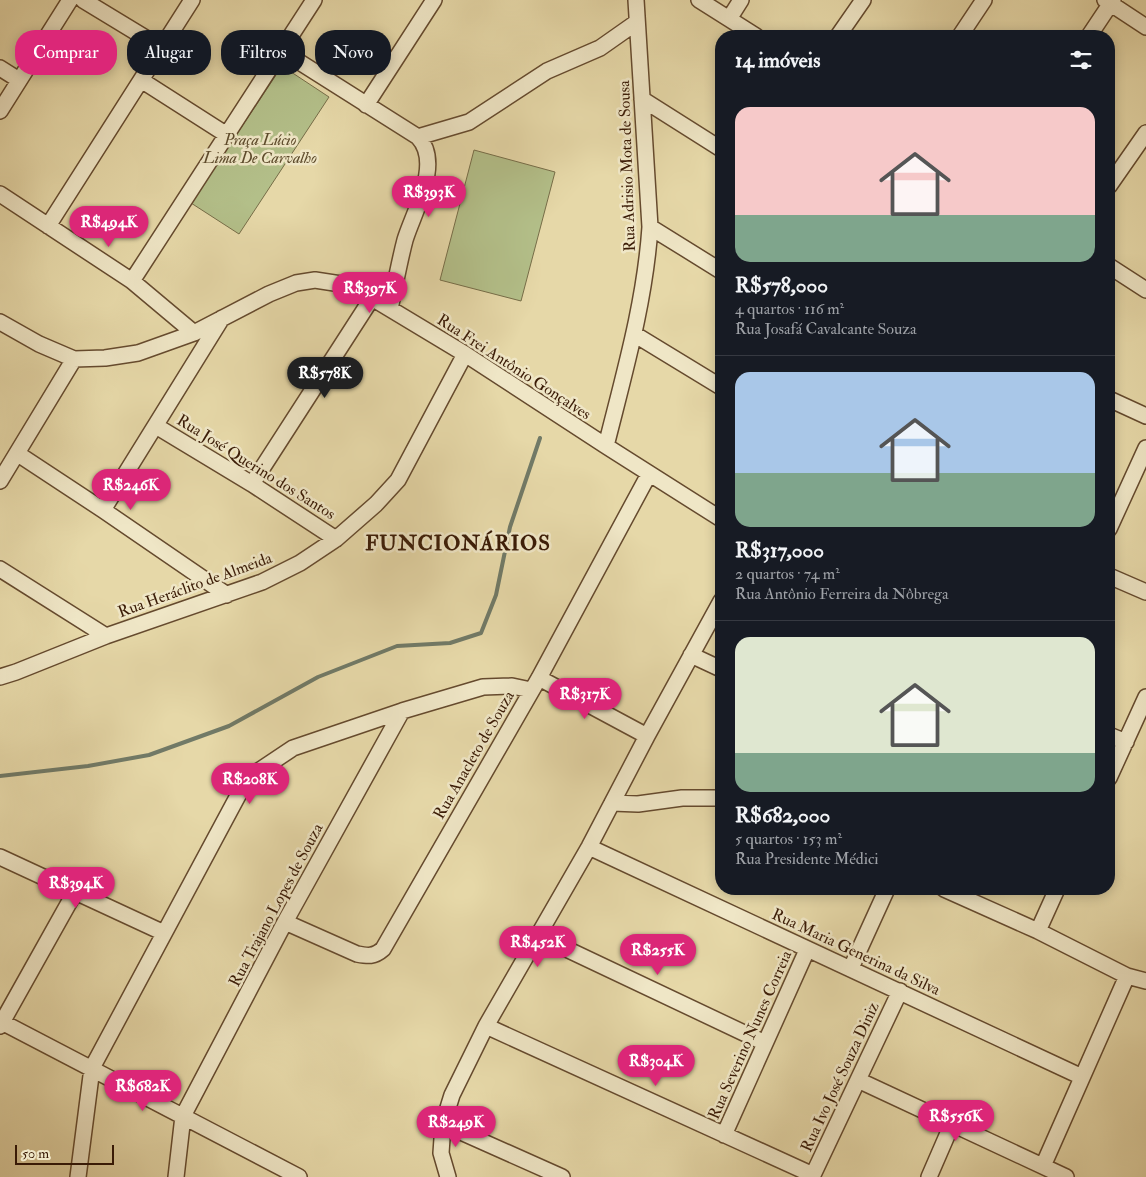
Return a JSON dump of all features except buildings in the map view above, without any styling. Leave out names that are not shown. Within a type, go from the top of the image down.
[{"type":"street","points":[[0,111],[70,0]]},
{"type":"street","points":[[83,0],[132,30]]},
{"type":"street","points":[[173,30],[192,0]]},
{"type":"street","points":[[295,30],[314,0]]},
{"type":"street","points":[[366,105],[434,0]]},
{"type":"street","name":"Rua Adrisio Mota de Sousa","points":[[606,446],[645,281],[650,227],[636,0]]},
{"type":"street","points":[[699,0],[746,30]]},
{"type":"street","points":[[729,19],[741,0]]},
{"type":"street","points":[[842,30],[863,0]]},
{"type":"street","points":[[964,30],[984,0]]},
{"type":"street","points":[[1093,30],[1110,1],[1146,27]]},
{"type":"street","points":[[418,137],[468,122],[506,99],[546,71],[600,48],[637,22]]},
{"type":"street","points":[[305,66],[418,137],[423,142],[427,153],[426,183],[406,238],[390,309]]},
{"type":"street","points":[[0,68],[19,80]]},
{"type":"street","points":[[48,226],[144,75]]},
{"type":"street","points":[[132,281],[266,75]]},
{"type":"street","points":[[141,80],[227,135]]},
{"type":"street","points":[[642,99],[715,144]]},
{"type":"street","points":[[1115,177],[1146,133]]},
{"type":"street","points":[[0,194],[132,281],[194,333]]},
{"type":"street","points":[[650,227],[715,267]]},
{"type":"street","points":[[1115,270],[1146,290]]},
{"type":"street","name":"Rua Frei Antônio Gonçalves","points":[[0,322],[39,344],[74,359],[104,358],[138,353],[194,333],[223,316],[296,283],[315,280],[341,284],[372,298],[465,354],[715,515]]},
{"type":"street","points":[[252,484],[372,298]]},
{"type":"street","points":[[103,510],[223,316]]},
{"type":"street","points":[[634,334],[715,383]]},
{"type":"street","name":"Rua Heráclito de Almeida","points":[[0,677],[106,636],[262,582],[300,563],[336,539],[376,504],[398,480],[465,354]]},
{"type":"street","points":[[0,481],[74,359]]},
{"type":"street","points":[[1115,402],[1146,416]]},
{"type":"street","name":"Rua José Querino dos Santos","points":[[156,426],[252,484],[336,539]]},
{"type":"street","points":[[1115,505],[1146,448]]},
{"type":"street","points":[[18,454],[103,510],[226,596]]},
{"type":"street","name":"Rua Anacleto de Souza","points":[[285,922],[357,954],[369,956],[377,954],[387,944],[535,684],[649,474]]},
{"type":"street","points":[[0,569],[106,636]]},
{"type":"street","points":[[1115,579],[1146,592]]},
{"type":"street","points":[[448,1177],[441,1153],[442,1124],[452,1095],[486,1026],[589,847],[715,612]]},
{"type":"street","points":[[691,655],[715,666]]},
{"type":"street","points":[[78,1177],[92,1068],[241,790],[254,774],[294,748],[483,686],[535,684],[647,736]]},
{"type":"street","points":[[1115,765],[1145,700]]},
{"type":"street","name":"Rua Trajano Lopes de Souza","points":[[183,1116],[285,922],[402,711]]},
{"type":"street","points":[[1115,737],[1126,742]]},
{"type":"street","points":[[612,803],[638,804],[682,798],[715,798]]},
{"type":"street","name":"Rua Maria Generina da Silva","points":[[589,847],[1082,1077]]},
{"type":"street","points":[[0,857],[164,933]]},
{"type":"street","points":[[75,892],[0,1023],[92,1068],[183,1116],[274,1170],[299,1177]]},
{"type":"street","points":[[851,968],[884,895]]},
{"type":"street","points":[[958,895],[1038,931],[1127,976],[1146,981]]},
{"type":"street","points":[[1038,931],[1054,895]]},
{"type":"street","points":[[539,936],[765,1043]]},
{"type":"street","name":"Rua Severino Nunes Correia","points":[[724,1135],[807,950]]},
{"type":"street","points":[[1043,1166],[1127,976]]},
{"type":"street","name":"Rua Ivo José Souza Diniz","points":[[812,1176],[900,991]]},
{"type":"street","points":[[486,1026],[812,1176]]},
{"type":"street","points":[[858,1080],[1066,1177]]},
{"type":"street","points":[[176,1177],[183,1116]]},
{"type":"street","points":[[442,1124],[562,1177]]},
{"type":"street","points":[[929,1177],[952,1124]]},
{"type":"green space","name":"Praça Lúcio Lima De Carvalho","points":[[276,75],[296,75],[329,97],[239,234],[191,203]]},
{"type":"green space","points":[[474,150],[555,172],[521,301],[440,280]]},
{"type":"waterway","points":[[0,776],[88,766],[149,755],[229,726],[318,677],[397,646],[450,643],[481,633],[496,595],[510,527],[540,438]]},
{"type":"district","name":"FUNCIONÁRIOS","points":[[458,543]]}]
